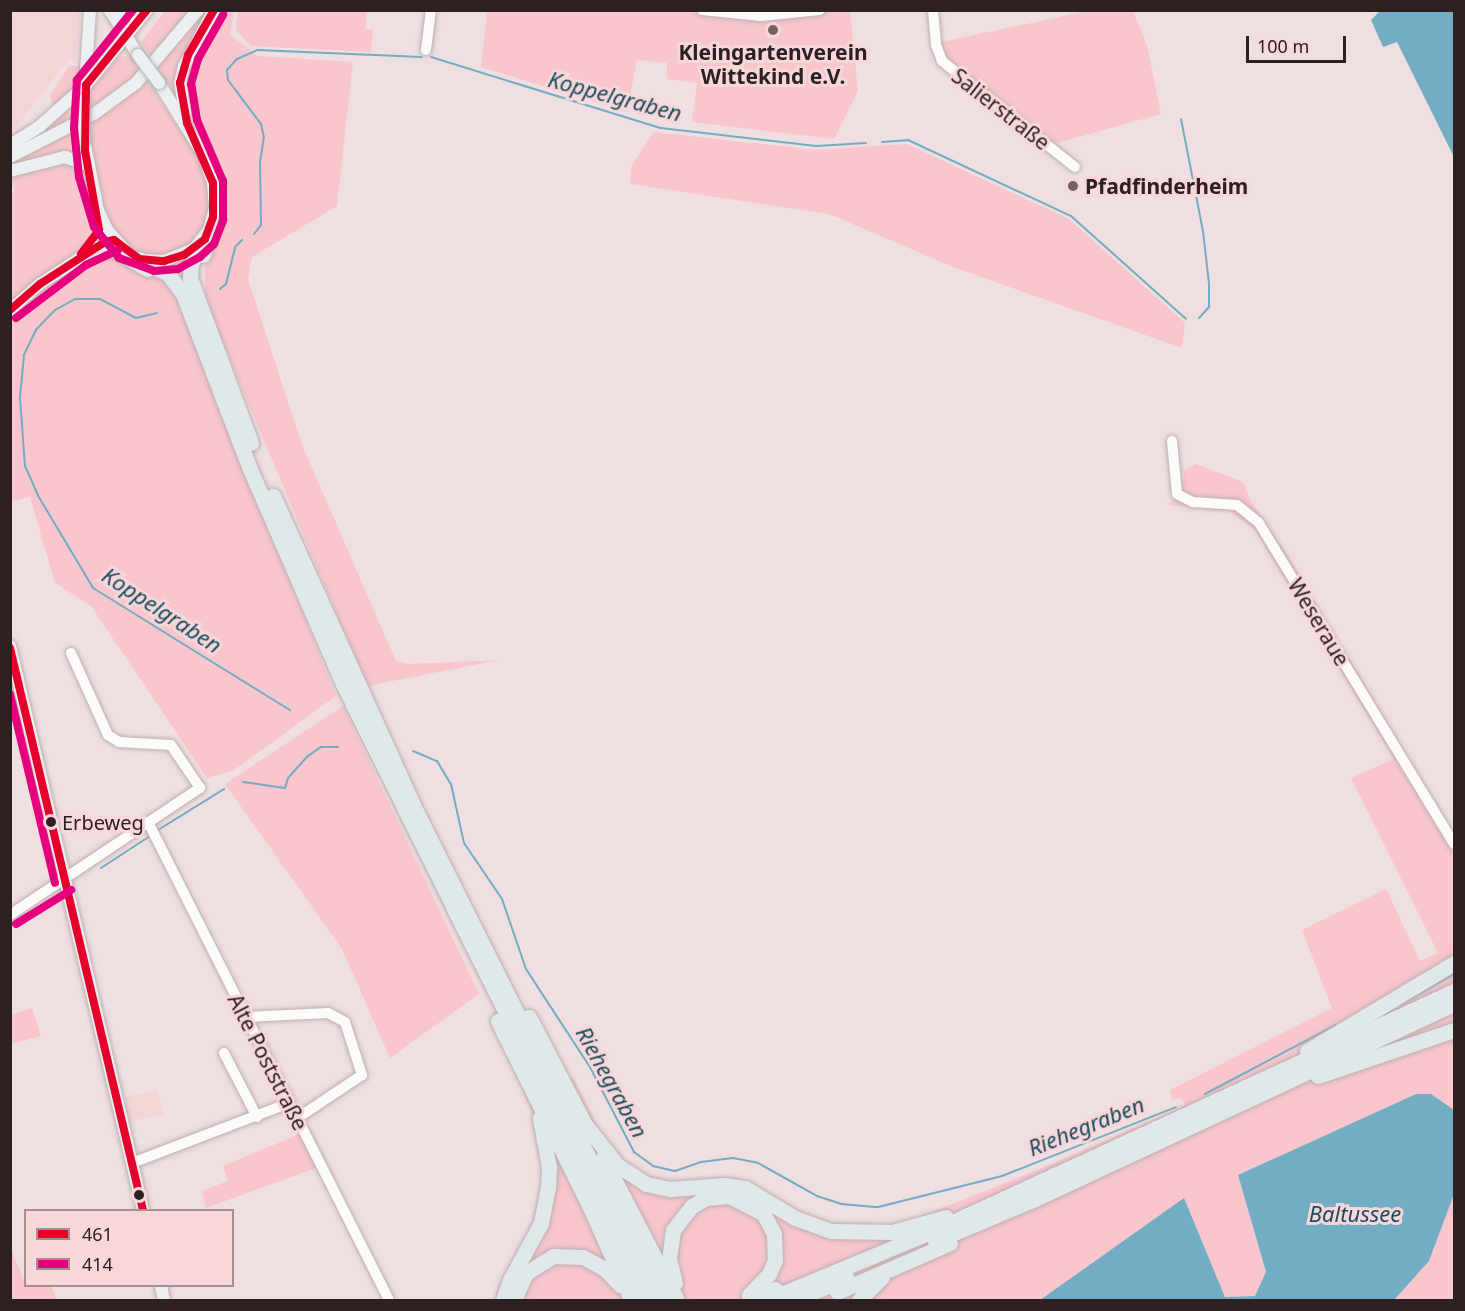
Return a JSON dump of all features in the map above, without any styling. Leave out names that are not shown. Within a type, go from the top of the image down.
[{"type":"highway","points":[[199,303],[198,271],[211,226]]},
{"type":"highway","points":[[201,244],[190,271],[199,303],[260,466],[334,636],[660,1300]]},
{"type":"highway","points":[[85,253],[114,249],[177,284]]},
{"type":"highway","points":[[139,259],[162,270],[177,284],[296,578],[451,904],[648,1300]]},
{"type":"highway","points":[[451,904],[472,967],[630,1298]]},
{"type":"highway","points":[[1269,1083],[1455,963]]},
{"type":"highway","points":[[498,973],[541,1035],[679,1300]]},
{"type":"highway","points":[[1269,1083],[1455,991]]},
{"type":"highway","points":[[818,1300],[998,1221],[1176,1125],[1455,1004]]},
{"type":"highway","points":[[1269,1083],[1455,1030]]},
{"type":"highway","points":[[503,1300],[510,1280],[541,1223],[548,1188],[546,1146],[530,1086]]},
{"type":"highway","points":[[748,1300],[1176,1125]]},
{"type":"highway","points":[[587,1127],[617,1165],[646,1184],[670,1189],[726,1185],[745,1188],[795,1218],[831,1232],[892,1232],[949,1216]]},
{"type":"highway","points":[[767,1300],[1071,1167]]},
{"type":"highway","points":[[679,1300],[669,1259],[673,1230],[692,1206],[720,1196],[751,1204],[763,1213],[774,1234],[775,1260],[769,1274],[759,1287],[740,1300]]},
{"type":"highway","points":[[794,1300],[1035,1199]]},
{"type":"highway","points":[[514,1300],[519,1284],[532,1268],[553,1256],[567,1254],[596,1263],[630,1298]]},
{"type":"highway","points":[[859,1300],[897,1267]]},
{"type":"main road","points":[[85,253],[98,235],[98,210],[88,170],[84,140],[84,100],[90,10]]},
{"type":"main road","points":[[10,145],[40,126],[86,85],[146,10]]},
{"type":"main road","points":[[110,11],[127,15],[146,10]]},
{"type":"main road","points":[[10,158],[94,114],[136,83],[198,10]]},
{"type":"main road","points":[[189,126],[181,74],[214,10]]},
{"type":"main road","points":[[98,210],[114,240],[139,259],[175,259],[201,244],[211,226],[213,183],[189,126],[138,55],[110,11]]},
{"type":"main road","points":[[10,171],[65,157],[88,170]]},
{"type":"main road","points":[[10,310],[85,253],[114,240]]},
{"type":"main road","points":[[10,646],[143,1209]]},
{"type":"street","points":[[426,50],[430,10]]},
{"type":"street","points":[[702,10],[733,13],[820,10]]},
{"type":"street","name":"Salierstraße","points":[[933,10],[936,45],[942,61],[1075,167]]},
{"type":"street","name":"Weseraue","points":[[1172,441],[1177,494],[1193,502],[1237,505],[1258,523],[1455,844]]},
{"type":"street","points":[[10,915],[65,881],[200,788],[171,745],[119,742],[108,735],[71,652]]},
{"type":"street","name":"Alte Poststraße","points":[[148,822],[389,1300]]},
{"type":"street","points":[[246,1017],[328,1013],[345,1022],[362,1075],[296,1119]]},
{"type":"street","points":[[224,1053],[257,1117]]},
{"type":"street","points":[[132,1163],[289,1103]]},
{"type":"shaded area","points":[[692,10],[729,16],[850,11],[858,91],[834,139],[692,122],[697,83],[667,79],[667,63],[637,60],[627,112],[481,67],[487,11]]},
{"type":"shaded area","points":[[11,11],[81,11],[76,58],[66,63],[11,133]]},
{"type":"shaded area","points":[[165,11],[234,11],[230,34],[257,56],[353,62],[337,206],[252,257],[248,279],[302,445],[396,661],[409,664],[499,660],[367,686],[205,300],[205,266],[225,213],[223,189],[205,137],[141,42]]},
{"type":"shaded area","points":[[238,11],[367,11],[365,29],[373,29],[371,52],[251,46],[236,30]]},
{"type":"shaded area","points":[[1087,11],[1133,11],[1147,45],[1161,114],[1050,145],[952,68],[937,43]]},
{"type":"shaded area","points":[[119,57],[131,58],[198,155],[209,186],[206,230],[191,255],[177,296],[336,696],[234,770],[207,778],[91,606],[55,583],[30,497],[13,501],[10,493],[11,316],[44,286],[94,255],[95,236],[11,304],[10,196],[15,189],[11,185],[10,162],[28,140],[91,90]]},
{"type":"shaded area","points":[[69,66],[81,66],[77,87],[53,107],[50,96]]},
{"type":"shaded area","points":[[653,132],[816,150],[907,144],[1069,219],[1185,323],[1182,348],[953,267],[829,214],[630,184],[631,167]]},
{"type":"shaded area","points":[[1196,464],[1243,482],[1250,500],[1289,557],[1454,835],[1454,1110],[1431,1094],[1416,1094],[1238,1175],[1266,1273],[1255,1296],[1225,1297],[1184,1198],[1040,1300],[498,1300],[530,1237],[544,1190],[539,1130],[525,1096],[573,1077],[605,1141],[637,1175],[786,1205],[815,1221],[842,1227],[900,1225],[1042,1168],[1184,1106],[1184,1101],[1179,1098],[1172,1101],[1170,1090],[1332,1008],[1302,930],[1386,889],[1420,961],[1438,953],[1351,778],[1394,759],[1255,530],[1229,511],[1168,505],[1183,491],[1184,471]]},
{"type":"shaded area","points":[[343,706],[479,994],[390,1058],[342,949],[225,784]]},
{"type":"shaded area","points":[[32,1008],[41,1036],[11,1044],[11,1015]]},
{"type":"shaded area","points":[[157,1089],[164,1114],[130,1121],[125,1097]]},
{"type":"shaded area","points":[[300,1134],[318,1167],[206,1208],[202,1191],[228,1181],[223,1166]]},
{"type":"shaded area","points":[[1454,1194],[1454,1300],[1394,1300],[1429,1261]]},
{"type":"shaded area","points":[[11,1248],[24,1281],[24,1287],[51,1287],[57,1300],[11,1300]]},
{"type":"water","points":[[1380,11],[1454,11],[1454,157],[1397,42],[1383,47],[1371,20]]},
{"type":"water","name":"Baltussee","points":[[1416,1094],[1431,1094],[1454,1110],[1454,1194],[1429,1261],[1394,1300],[1040,1300],[1184,1198],[1225,1297],[1255,1296],[1266,1272],[1238,1175]]},
{"type":"waterway","name":"Koppelgraben","points":[[254,234],[261,225],[260,162],[264,138],[261,124],[228,80],[227,70],[237,59],[257,50],[422,57]]},
{"type":"waterway","name":"Koppelgraben","points":[[431,57],[661,128],[816,146],[866,143]]},
{"type":"waterway","name":"Koppelgraben","points":[[1181,119],[1203,231],[1209,284],[1209,307],[1199,318]]},
{"type":"waterway","name":"Koppelgraben","points":[[882,142],[908,140],[1071,216],[1186,319]]},
{"type":"waterway","name":"Koppelgraben","points":[[220,289],[226,284],[235,247],[242,240]]},
{"type":"waterway","name":"Koppelgraben","points":[[157,313],[136,318],[100,299],[75,299],[55,310],[36,330],[24,355],[20,397],[25,466],[40,499],[93,588],[290,710]]},
{"type":"waterway","name":"Riehegraben","points":[[243,782],[285,788],[288,778],[308,756],[321,747],[338,747]]},
{"type":"waterway","name":"Riehegraben","points":[[413,751],[437,761],[451,784],[464,843],[502,899],[526,969],[590,1067],[634,1152],[653,1166],[675,1171],[701,1162],[733,1158],[758,1163],[817,1196],[841,1204],[878,1207],[1002,1176],[1176,1107]]},
{"type":"waterway","name":"Riehegraben","points":[[158,830],[224,789]]},
{"type":"waterway","name":"Riehegraben","points":[[101,868],[150,836]]},
{"type":"waterway","name":"Riehegraben","points":[[1400,1005],[1454,974]]},
{"type":"waterway","name":"Riehegraben","points":[[1205,1094],[1336,1025]]},
{"type":"transit line","name":"414","points":[[133,10],[77,80],[74,128],[79,177],[94,227],[119,258],[154,271],[178,269],[200,257],[214,244],[223,220],[223,181],[197,120],[191,84],[198,59],[223,15]]},
{"type":"transit line","name":"461","points":[[81,254],[99,230],[85,151],[86,85],[147,10]]},
{"type":"transit line","name":"461","points":[[10,310],[40,284],[105,242],[114,240],[139,259],[164,261],[184,255],[205,239],[213,217],[213,183],[187,123],[180,83],[188,55],[214,10]]},
{"type":"transit line","name":"414","points":[[16,318],[86,265],[118,250]]},
{"type":"transit line","name":"461","points":[[10,648],[143,1209]]},
{"type":"transit line","name":"414","points":[[10,694],[55,883]]},
{"type":"transit line","name":"414","points":[[16,924],[71,890]]},
{"type":"place","name":"Kleingartenverein Wittekind e.V.","points":[[773,30]]},
{"type":"place","name":"Pfadfinderheim","points":[[1073,186]]},
{"type":"place","name":"Erbeweg","points":[[51,822]]}]
